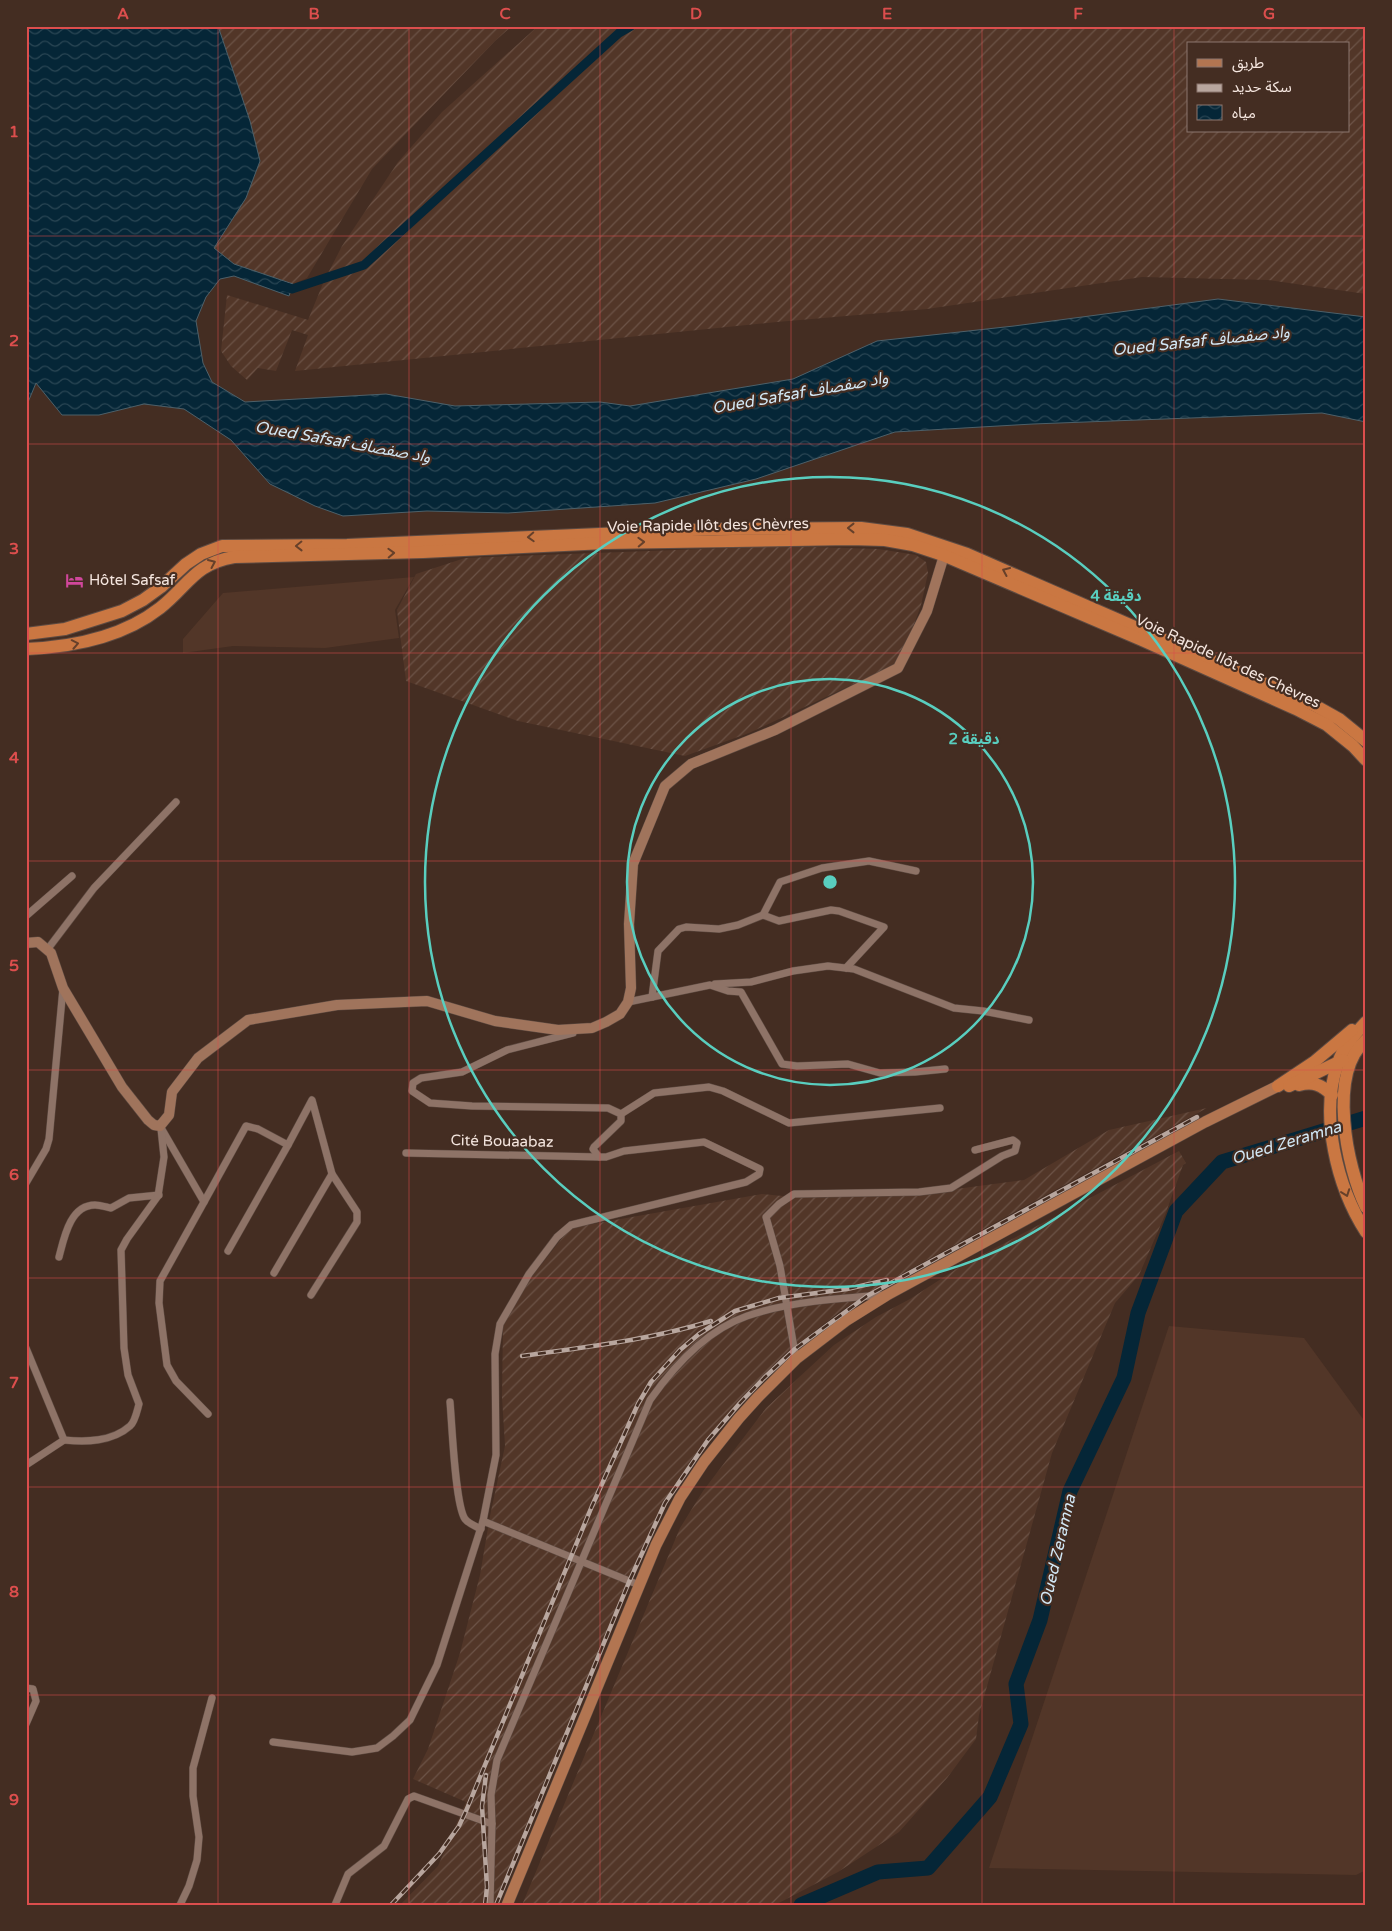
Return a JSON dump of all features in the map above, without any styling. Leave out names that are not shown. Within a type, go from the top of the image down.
[{"type":"highway","name":"Voie Rapide Ilôt des Chèvres","points":[[26,634],[65,630],[122,611],[155,592],[186,564],[201,554],[222,546],[356,544],[715,529],[861,528],[907,534],[1296,709],[1327,725],[1353,746],[1366,760]]},
{"type":"highway","name":"Voie Rapide Ilôt des Chèvres","points":[[26,649],[78,643],[114,634],[160,608],[205,566],[218,560],[615,543],[886,540],[945,551],[1136,627],[1314,705],[1338,719],[1366,741]]},
{"type":"highway","points":[[1279,1088],[1314,1062],[1366,1017]]},
{"type":"highway","points":[[1366,1022],[1350,1039],[1336,1098],[1332,1130],[1334,1150],[1346,1193],[1355,1215],[1366,1232]]},
{"type":"highway","points":[[1279,1088],[1344,1065],[1362,1045]]},
{"type":"highway","points":[[1279,1088],[1306,1083],[1315,1084],[1322,1086],[1336,1098],[1356,1183],[1366,1207]]},
{"type":"main road","points":[[507,1905],[639,1585],[668,1520],[704,1462],[758,1397],[796,1359],[847,1320],[887,1295],[1205,1122],[1279,1088]]},
{"type":"street","points":[[621,1114],[608,1108],[472,1106],[430,1103],[412,1091],[413,1083],[421,1078],[462,1072],[507,1050],[592,1028],[620,1014],[628,1002],[631,988],[629,924],[633,864],[665,786],[691,764],[775,730],[898,668],[927,611],[945,551]]},
{"type":"street","points":[[47,950],[94,888],[176,802]]},
{"type":"street","points":[[652,997],[658,952],[679,929],[686,927],[719,929],[738,925],[763,915],[780,882],[822,868],[869,861],[916,871]]},
{"type":"street","points":[[26,916],[72,876]]},
{"type":"street","points":[[763,915],[779,921],[831,910],[884,927],[846,968]]},
{"type":"street","points":[[26,943],[38,942],[51,953],[63,988],[122,1087],[148,1120],[154,1125],[160,1126]]},
{"type":"street","points":[[628,1002],[710,985],[751,982],[793,971],[828,966],[854,969],[876,976],[954,1008],[984,1011],[1029,1020]]},
{"type":"street","points":[[710,985],[740,992],[782,1064],[797,1066],[848,1064],[880,1073],[945,1069]]},
{"type":"street","points":[[26,1183],[46,1149],[49,1139],[63,988]]},
{"type":"street","points":[[26,1465],[64,1440],[85,1442],[114,1434],[131,1425],[140,1404],[128,1375],[124,1348],[122,1250],[127,1239],[159,1195],[164,1157],[160,1126],[169,1115],[172,1092],[198,1058],[248,1020],[337,1005],[427,1001],[495,1021],[558,1030],[592,1028]]},
{"type":"street","points":[[621,1114],[654,1093],[709,1087],[723,1091],[789,1123],[852,1115],[940,1108]]},
{"type":"street","points":[[228,1251],[312,1100],[332,1174],[357,1212],[358,1222],[311,1296]]},
{"type":"street","points":[[599,1156],[592,1149],[621,1121],[621,1114]]},
{"type":"street","points":[[160,1126],[204,1202]]},
{"type":"street","points":[[208,1414],[176,1381],[167,1365],[159,1303],[160,1281],[246,1126],[258,1129],[288,1145]]},
{"type":"street","points":[[796,1359],[780,1266],[766,1218],[779,1204],[794,1194],[919,1192],[951,1188],[1002,1156],[1015,1151],[1017,1143],[1013,1140],[975,1150]]},
{"type":"street","name":"Cité Bouaabaz","points":[[406,1153],[606,1157],[624,1151],[704,1142],[760,1169],[759,1174],[746,1182],[570,1225],[557,1237],[529,1274],[500,1324],[495,1354],[496,1455],[483,1521]]},
{"type":"street","points":[[274,1274],[332,1174]]},
{"type":"street","points":[[59,1257],[67,1226],[81,1208],[95,1205],[111,1208],[129,1198],[159,1195]]},
{"type":"street","points":[[490,1905],[491,1795],[497,1760],[643,1412],[661,1384],[696,1347],[721,1329],[746,1316],[787,1306],[887,1295]]},
{"type":"street","points":[[26,1348],[64,1440]]},
{"type":"street","points":[[450,1402],[457,1484],[462,1514],[469,1523],[481,1529]]},
{"type":"street","points":[[273,1742],[352,1752],[377,1748],[410,1720],[437,1665],[483,1521],[639,1585]]},
{"type":"street","points":[[26,1688],[33,1689],[36,1701],[26,1724]]},
{"type":"street","points":[[180,1905],[190,1886],[197,1860],[198,1836],[193,1796],[193,1768],[212,1698]]},
{"type":"street","points":[[335,1905],[348,1874],[384,1846],[408,1799],[414,1796],[492,1824]]},
{"type":"shaded area","points":[[218,26],[512,26],[495,41],[372,169],[307,278],[293,284],[234,264],[214,248],[246,198],[259,161],[250,121]]},
{"type":"shaded area","points":[[538,26],[1366,26],[1366,294],[1268,280],[1142,277],[927,309],[777,322],[295,371],[308,335],[292,330],[276,371],[258,368],[247,380],[231,366],[221,351],[227,295],[308,320],[324,281],[342,246],[398,162],[442,112]]},
{"type":"shaded area","points":[[782,546],[878,549],[916,555],[926,562],[928,573],[921,605],[911,633],[894,665],[749,733],[685,756],[518,721],[406,681],[397,610],[416,574],[465,558]]},
{"type":"shaded area","points":[[414,577],[395,610],[399,638],[325,648],[233,646],[183,653],[183,639],[223,593]]},
{"type":"shaded area","points":[[1207,1108],[907,1271],[842,1310],[785,1354],[716,1427],[691,1460],[667,1500],[545,1779],[494,1905],[400,1905],[438,1866],[466,1802],[413,1779],[428,1749],[460,1653],[480,1575],[505,1446],[502,1397],[503,1325],[519,1293],[570,1228],[762,1194],[793,1197],[926,1193],[1024,1180],[1109,1130]]},
{"type":"shaded area","points":[[1179,1151],[1186,1163],[1183,1165],[1165,1215],[1139,1275],[1115,1303],[1052,1453],[979,1715],[976,1739],[947,1778],[899,1832],[838,1872],[775,1905],[522,1905],[680,1528],[703,1491],[766,1408],[834,1345],[876,1317],[910,1299],[961,1266]]},
{"type":"shaded area","points":[[1169,1326],[1304,1338],[1366,1423],[1366,1870],[1356,1875],[989,1868]]},
{"type":"water","name":"Oued Safsaf واد صفصاف","points":[[26,26],[218,26],[250,121],[260,161],[246,198],[214,248],[234,264],[293,284],[289,296],[234,276],[220,279],[206,297],[196,321],[203,363],[212,382],[245,402],[386,394],[455,406],[600,402],[630,406],[793,379],[877,341],[1014,326],[1218,299],[1366,317],[1366,422],[1322,413],[1033,424],[895,432],[756,479],[655,503],[508,513],[427,511],[343,516],[315,506],[270,484],[231,440],[184,409],[144,404],[99,415],[62,415],[36,383],[26,407]]},
{"type":"waterway","points":[[282,286],[292,289],[364,265],[619,33],[631,26]]},
{"type":"waterway","name":"Oued Zeramna","points":[[801,1905],[878,1872],[928,1868],[990,1797],[1021,1724],[1016,1684],[1040,1620],[1070,1491],[1124,1378],[1138,1313],[1176,1211],[1222,1162],[1366,1118]]},
{"type":"railway","points":[[496,1905],[629,1582],[665,1503],[708,1440],[740,1403],[795,1349],[867,1296],[1197,1117]]},
{"type":"railway","points":[[391,1905],[439,1854],[459,1826],[592,1506],[638,1404],[651,1382],[680,1350],[699,1334],[735,1311],[779,1298],[847,1289],[887,1280]]},
{"type":"railway","points":[[522,1356],[641,1338],[711,1321]]},
{"type":"railway","points":[[485,1905],[487,1887],[482,1806],[486,1775]]},
{"type":"place","name":"Hôtel Safsaf","points":[[75,580]]}]
